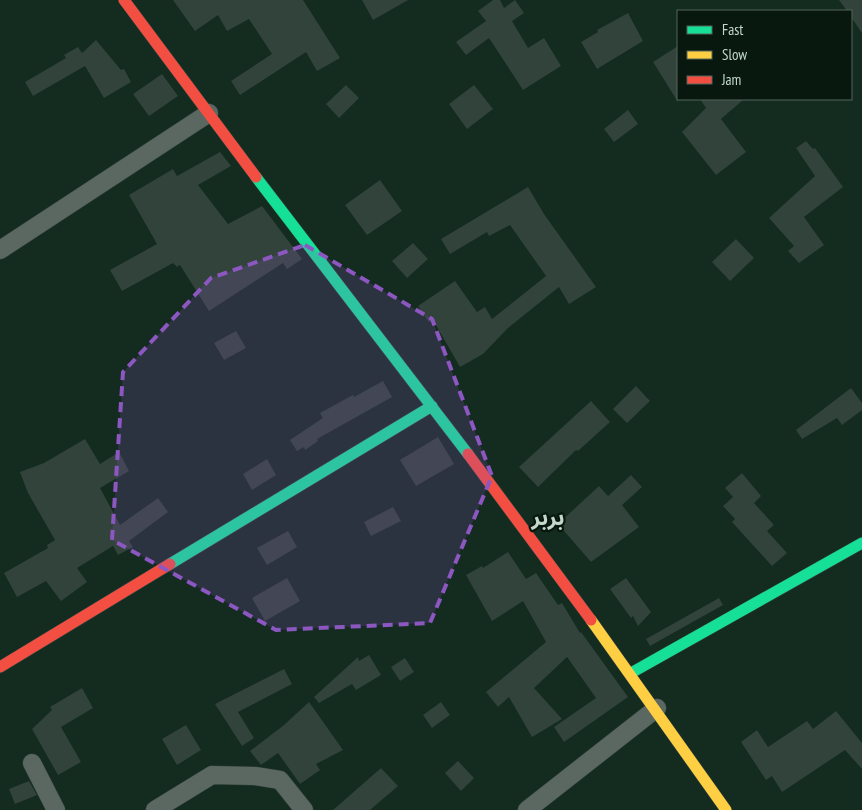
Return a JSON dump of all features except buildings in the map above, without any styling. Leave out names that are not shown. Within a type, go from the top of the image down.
[{"type":"street","points":[[124,0],[432,406],[631,673],[726,810]]},
{"type":"street","points":[[0,250],[209,113]]},
{"type":"street","points":[[0,667],[432,406]]},
{"type":"street","points":[[631,673],[862,543]]},
{"type":"street","points":[[527,810],[657,708]]},
{"type":"street","points":[[32,763],[56,810]]},
{"type":"street","points":[[155,810],[212,776],[255,776],[280,780],[304,810]]},
{"type":"highlighted area","points":[[305,245],[432,319],[492,476],[430,623],[276,630],[112,540],[123,372],[211,278]]},
{"type":"traffic: fast","points":[[256,177],[468,454]]},
{"type":"traffic: fast","points":[[170,564],[432,406]]},
{"type":"traffic: fast","points":[[631,673],[862,543]]},
{"type":"traffic: slow","points":[[591,620],[726,810]]},
{"type":"traffic: jam","points":[[124,0],[256,177]]},
{"type":"traffic: jam","points":[[468,454],[591,620]]},
{"type":"traffic: jam","points":[[0,667],[170,564]]},
{"type":"district","name":"بربر","points":[[548,517]]}]
